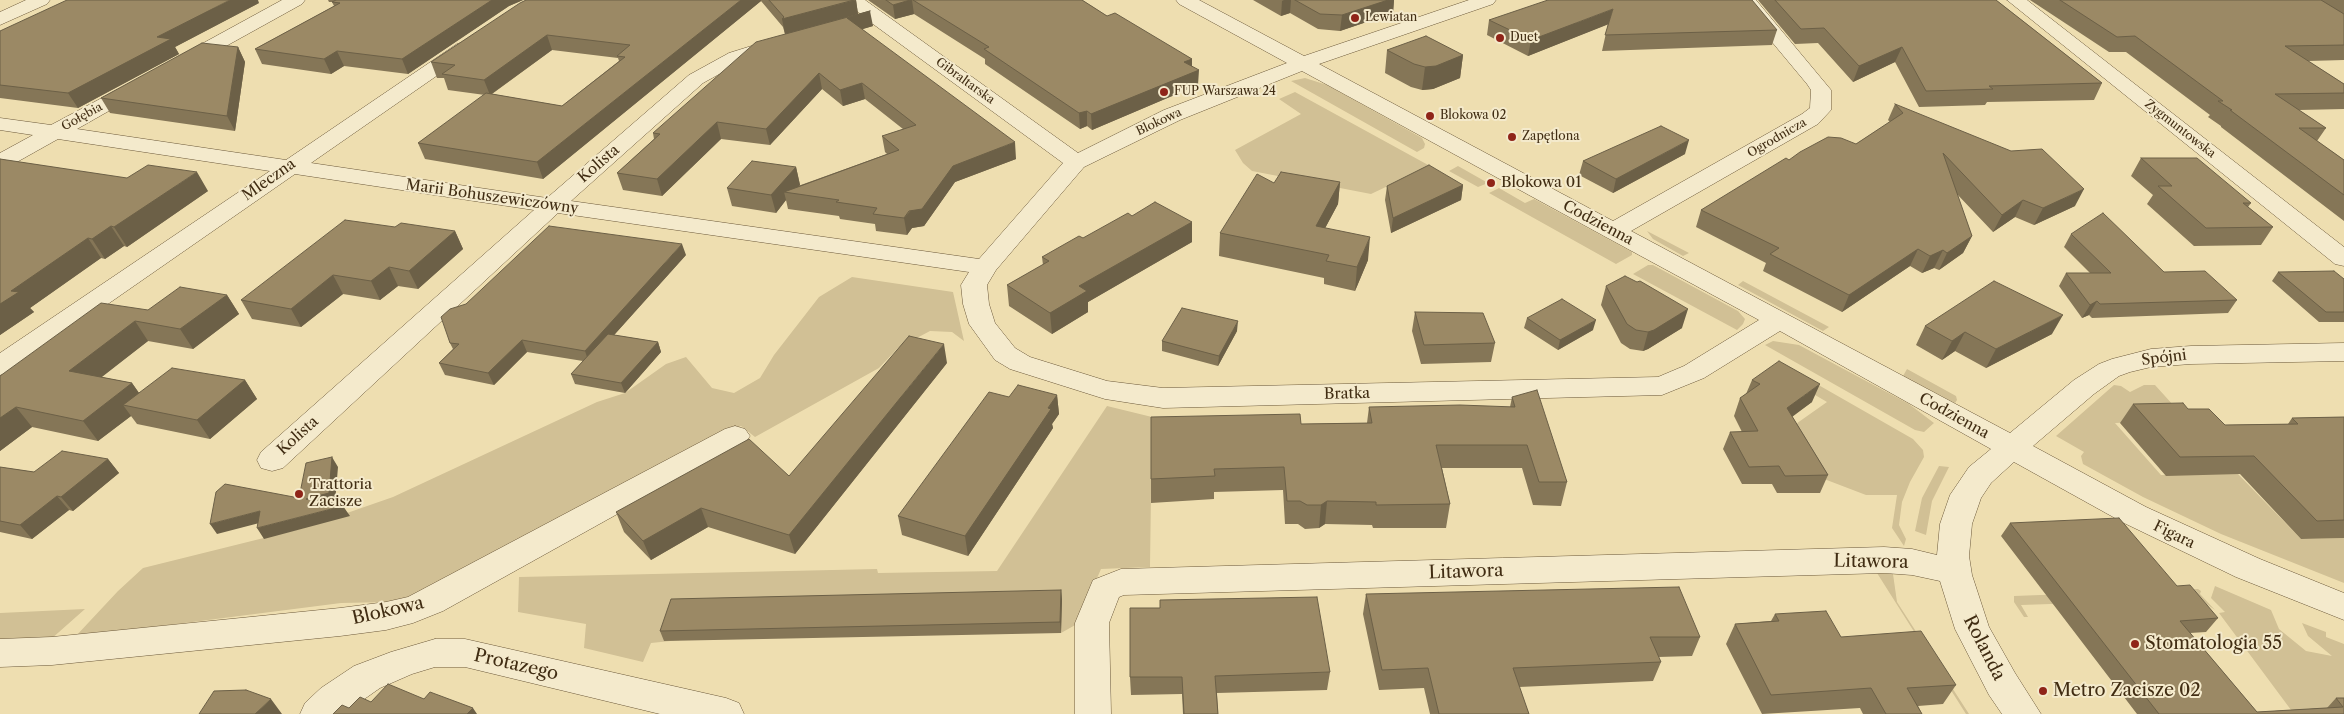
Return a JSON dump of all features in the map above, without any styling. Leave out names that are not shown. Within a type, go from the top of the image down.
[{"type":"street","points":[[0,19],[42,0]]},
{"type":"street","name":"Gołębia","points":[[0,162],[296,0]]},
{"type":"street","name":"Gibraltarska","points":[[853,0],[1076,162]]},
{"type":"street","name":"Codzienna","points":[[1185,0],[1779,320],[2011,448]]},
{"type":"street","name":"Blokowa","points":[[985,267],[1076,162],[1172,115],[1302,64],[1487,0]]},
{"type":"street","name":"Ogrodnicza","points":[[1613,231],[1810,119],[1820,110],[1821,90],[1815,80],[1746,0]]},
{"type":"street","name":"Zygmuntowska","points":[[2016,0],[2344,259]]},
{"type":"street","name":"Kolista","points":[[272,460],[552,206],[696,79],[736,57],[876,17]]},
{"type":"street","name":"Mleczna","points":[[0,366],[288,167],[477,40]]},
{"type":"street","name":"Marii Bohuszewiczówny","points":[[0,124],[552,206],[985,267]]},
{"type":"street","name":"Bratka","points":[[985,267],[974,285],[976,304],[982,324],[1004,354],[1042,371],[1105,390],[1163,398],[1662,386],[1694,372],[1779,320]]},
{"type":"street","name":"Spójni","points":[[2011,448],[2090,382],[2109,370],[2135,362],[2190,355],[2344,352]]},
{"type":"street","name":"Blokowa","points":[[0,653],[52,651],[340,622],[386,616],[413,609],[431,602],[735,436]]},
{"type":"street","name":"Rolanda","points":[[2011,448],[1980,475],[1960,508],[1954,540],[1955,571],[1964,608],[1972,629],[2002,684],[2023,714]]},
{"type":"street","name":"Figara","points":[[2011,448],[2173,534],[2248,568],[2344,607]]},
{"type":"street","name":"Litawora","points":[[1093,714],[1092,623],[1105,589],[1121,582],[1884,560],[1912,562],[1955,571]]},
{"type":"street","name":"Protazego","points":[[318,714],[334,699],[368,677],[404,662],[435,653],[465,653],[726,714]]},
{"type":"shaded area","points":[[1305,78],[1327,85],[1422,138],[1425,144],[1424,148],[1417,152],[1291,81]]},
{"type":"shaded area","points":[[1295,92],[1430,166],[1371,194],[1252,171],[1243,163],[1235,150],[1301,114],[1279,99]]},
{"type":"shaded area","points":[[1458,166],[1488,183],[1478,187],[1449,171]]},
{"type":"shaded area","points":[[1499,188],[1525,203],[1534,199],[1632,252],[1632,255],[1616,264],[1489,193]]},
{"type":"shaded area","points":[[1647,231],[1689,253],[1683,256],[1653,239]]},
{"type":"shaded area","points":[[1648,265],[1653,265],[1738,311],[1745,319],[1743,324],[1737,330],[1633,274]]},
{"type":"shaded area","points":[[852,277],[953,292],[964,341],[952,332],[930,331],[898,348],[879,368],[755,437],[741,426],[418,598],[390,602],[341,603],[75,637],[118,591],[143,568],[304,528],[393,497],[597,402],[625,393],[666,364],[686,357],[712,388],[734,393],[760,378],[774,355],[819,297]]},
{"type":"shaded area","points":[[1743,281],[1829,327],[1823,331],[1738,285]]},
{"type":"shaded area","points":[[1773,341],[1799,345],[1909,404],[1934,423],[1924,432],[1915,430],[1765,345]]},
{"type":"shaded area","points":[[1907,369],[1956,396],[1957,400],[1955,403],[1903,376]]},
{"type":"shaded area","points":[[1801,375],[1913,439],[1923,450],[1924,457],[1910,482],[1902,502],[1899,525],[1906,539],[1904,546],[1892,528],[1897,495],[1866,495],[1811,474],[1793,426],[1827,402],[1793,382]]},
{"type":"shaded area","points":[[2114,385],[2121,386],[2130,392],[2144,385],[2155,385],[2193,427],[2169,421],[2115,423],[2161,475],[2237,473],[2301,539],[2344,538],[2344,583],[2221,534],[2143,497],[2083,464],[2081,456],[2084,452],[2056,436]]},
{"type":"shaded area","points":[[1107,406],[1152,417],[1150,567],[1101,569],[1077,624],[1061,633],[1062,601],[651,643],[643,662],[584,648],[586,624],[518,612],[519,577],[877,569],[878,573],[997,571]]},
{"type":"shaded area","points":[[1939,466],[1949,467],[1932,501],[1926,535],[1915,531],[1922,498]]},
{"type":"shaded area","points":[[1877,573],[1893,574],[1897,602],[1969,714],[1966,714]]},
{"type":"shaded area","points":[[2215,586],[2271,610],[2279,629],[2306,651],[2332,656],[2308,636],[2302,623],[2326,632],[2326,637],[2344,644],[2344,711],[2294,714],[2219,613],[2225,612],[2211,598]]},
{"type":"shaded area","points":[[2198,589],[2201,591],[2200,594],[2215,610],[2191,593],[2140,601],[2021,605],[2028,617],[2024,617],[2014,602],[2014,596]]},
{"type":"shaded area","points":[[85,609],[50,640],[0,645],[0,613]]},
{"type":"building","points":[[67,0],[230,0],[157,37],[171,39],[68,93],[0,85],[0,31]]},
{"type":"building","points":[[336,0],[492,0],[402,59],[337,51],[324,59],[255,49],[340,3],[332,2]]},
{"type":"building","points":[[526,0],[741,0],[537,162],[418,143],[486,93],[562,106],[625,57],[617,56],[630,45],[547,35],[484,80],[442,74],[455,65],[431,62]]},
{"type":"building","points":[[769,0],[854,0],[782,19],[784,17]]},
{"type":"building","points":[[886,0],[910,0],[893,5]]},
{"type":"building","points":[[913,0],[1082,0],[1107,16],[1115,13],[1192,59],[1184,62],[1199,70],[1091,114],[1087,111],[1079,113],[984,49],[989,47]]},
{"type":"building","points":[[1295,0],[1388,0],[1342,15],[1320,14]]},
{"type":"building","points":[[1548,0],[1752,0],[1777,30],[1605,35],[1613,9],[1531,40],[1489,20]]},
{"type":"building","points":[[1775,0],[1996,0],[2102,83],[1989,86],[1993,89],[1926,91],[1902,47],[1859,66],[1824,28],[1801,29]]},
{"type":"building","points":[[2060,0],[2321,0],[2344,14],[2344,45],[2285,46],[2344,84],[2344,93],[2275,94],[2326,128],[2299,128],[2344,160],[2344,195],[2218,101],[2223,101],[2135,36],[2117,37]]},
{"type":"building","points":[[870,11],[847,18],[1015,142],[953,166],[922,209],[909,211],[904,218],[873,214],[877,208],[784,192],[899,150],[882,136],[916,125],[862,83],[840,90],[819,73],[766,129],[717,122],[657,179],[617,173],[660,134],[653,133],[756,42]]},
{"type":"building","points":[[1426,36],[1463,55],[1436,66],[1425,67],[1414,64],[1387,50]]},
{"type":"building","points":[[202,43],[238,47],[227,116],[101,98]]},
{"type":"building","points":[[1895,104],[2011,151],[2042,149],[2084,189],[2043,208],[2023,200],[2002,215],[1943,153],[1972,236],[1947,253],[1943,250],[1930,256],[1918,249],[1849,295],[1770,254],[1779,248],[1701,210],[1786,158],[1789,160],[1828,137],[1841,138],[1856,144],[1903,113]]},
{"type":"building","points":[[1661,126],[1689,140],[1616,179],[1583,161]]},
{"type":"building","points":[[2141,158],[2197,158],[2251,203],[2243,203],[2273,227],[2206,228],[2158,186],[2172,186]]},
{"type":"building","points":[[0,159],[127,178],[148,165],[197,172],[114,227],[111,226],[92,239],[88,238],[11,291],[19,292],[0,304]]},
{"type":"building","points":[[752,161],[796,167],[771,195],[727,188]]},
{"type":"building","points":[[1429,165],[1463,185],[1393,218],[1387,186]]},
{"type":"building","points":[[1281,172],[1340,182],[1316,226],[1370,237],[1357,267],[1326,261],[1329,255],[1220,233],[1257,174],[1274,183]]},
{"type":"building","points":[[1155,202],[1192,222],[1079,286],[1087,291],[1050,313],[1007,285],[1049,261],[1042,257],[1079,236],[1083,238],[1128,213],[1132,216]]},
{"type":"building","points":[[2103,213],[2164,272],[2205,271],[2237,300],[2100,304],[2097,301],[2090,305],[2066,273],[2111,273],[2071,234]]},
{"type":"building","points":[[345,220],[395,227],[401,223],[455,231],[409,271],[389,267],[371,281],[333,275],[291,309],[241,300]]},
{"type":"building","points":[[549,226],[682,244],[585,351],[522,340],[488,373],[439,363],[459,344],[450,343],[441,317],[450,309],[466,304]]},
{"type":"building","points":[[2334,271],[2344,279],[2344,312],[2326,312],[2278,272]]},
{"type":"building","points":[[1625,276],[1637,282],[1640,281],[1688,309],[1654,330],[1648,332],[1636,330],[1627,324],[1606,286]]},
{"type":"building","points":[[1994,281],[2063,315],[1996,349],[1965,332],[1952,341],[1925,326]]},
{"type":"building","points":[[180,287],[227,295],[180,329],[135,321],[69,371],[132,383],[83,421],[16,407],[0,418],[0,376],[101,303],[148,310]]},
{"type":"building","points":[[1562,299],[1596,320],[1560,340],[1527,318]]},
{"type":"building","points":[[1182,308],[1238,321],[1219,356],[1162,341]]},
{"type":"building","points":[[1415,312],[1483,313],[1495,343],[1424,345]]},
{"type":"building","points":[[608,334],[658,342],[621,383],[571,374]]},
{"type":"building","points":[[909,336],[944,344],[789,535],[701,508],[643,541],[616,512],[749,439],[789,476]]},
{"type":"building","points":[[1779,361],[1820,384],[1787,408],[1828,475],[1785,476],[1779,466],[1749,467],[1730,432],[1758,431],[1740,398],[1760,384],[1752,380]]},
{"type":"building","points":[[172,368],[245,380],[197,420],[123,405]]},
{"type":"building","points":[[1018,385],[1057,395],[1048,408],[1051,409],[965,536],[898,516],[989,392],[1009,397]]},
{"type":"building","points":[[1537,390],[1567,482],[1539,482],[1527,445],[1436,445],[1450,504],[1376,505],[1376,502],[1327,501],[1321,505],[1307,505],[1300,501],[1287,501],[1284,467],[1214,469],[1215,476],[1151,479],[1151,417],[1300,414],[1301,424],[1372,423],[1369,407],[1460,405],[1515,407],[1512,397]]},
{"type":"building","points":[[2183,403],[2188,409],[2209,409],[2225,425],[2298,424],[2292,418],[2344,417],[2344,520],[2317,521],[2254,456],[2180,457],[2133,404]]},
{"type":"building","points":[[62,451],[108,459],[61,497],[57,496],[20,525],[0,521],[0,467],[34,472]]},
{"type":"building","points":[[332,457],[329,493],[306,499],[343,506],[257,528],[260,511],[210,524],[216,492],[225,484],[299,498],[306,463]]},
{"type":"building","points":[[2119,518],[2177,586],[2190,585],[2218,618],[2180,621],[2257,712],[2343,707],[2336,698],[2344,698],[2344,714],[2159,714],[2010,523]]},
{"type":"building","points":[[1679,587],[1700,637],[1650,637],[1661,662],[1513,668],[1529,714],[1439,714],[1428,668],[1382,670],[1366,594]]},
{"type":"building","points":[[1061,590],[1060,622],[660,631],[671,599]]},
{"type":"building","points":[[1317,597],[1330,672],[1215,676],[1218,714],[1184,714],[1182,677],[1130,677],[1130,608],[1160,608],[1160,600]]},
{"type":"building","points":[[1826,611],[1841,637],[1921,631],[1956,685],[1907,688],[1922,714],[1886,714],[1871,688],[1771,695],[1735,624],[1779,621],[1775,614]]},
{"type":"building","points":[[388,684],[424,699],[430,692],[473,708],[467,714],[333,714],[342,705],[349,708],[360,697],[371,702]]},
{"type":"building","points":[[246,690],[271,699],[255,714],[199,714],[214,691]]},
{"type":"place","name":"Lewiatan","points":[[1355,18]]},
{"type":"place","name":"Duet","points":[[1500,38]]},
{"type":"place","name":"FUP Warszawa 24","points":[[1164,92]]},
{"type":"place","name":"Blokowa 02","points":[[1430,116]]},
{"type":"place","name":"Zapętlona","points":[[1512,137]]},
{"type":"place","name":"Blokowa 01","points":[[1491,183]]},
{"type":"place","name":"Trattoria Zacisze","points":[[299,494]]},
{"type":"place","name":"Stomatologia 55","points":[[2135,644]]},
{"type":"place","name":"Metro Zacisze 02","points":[[2043,691]]}]
